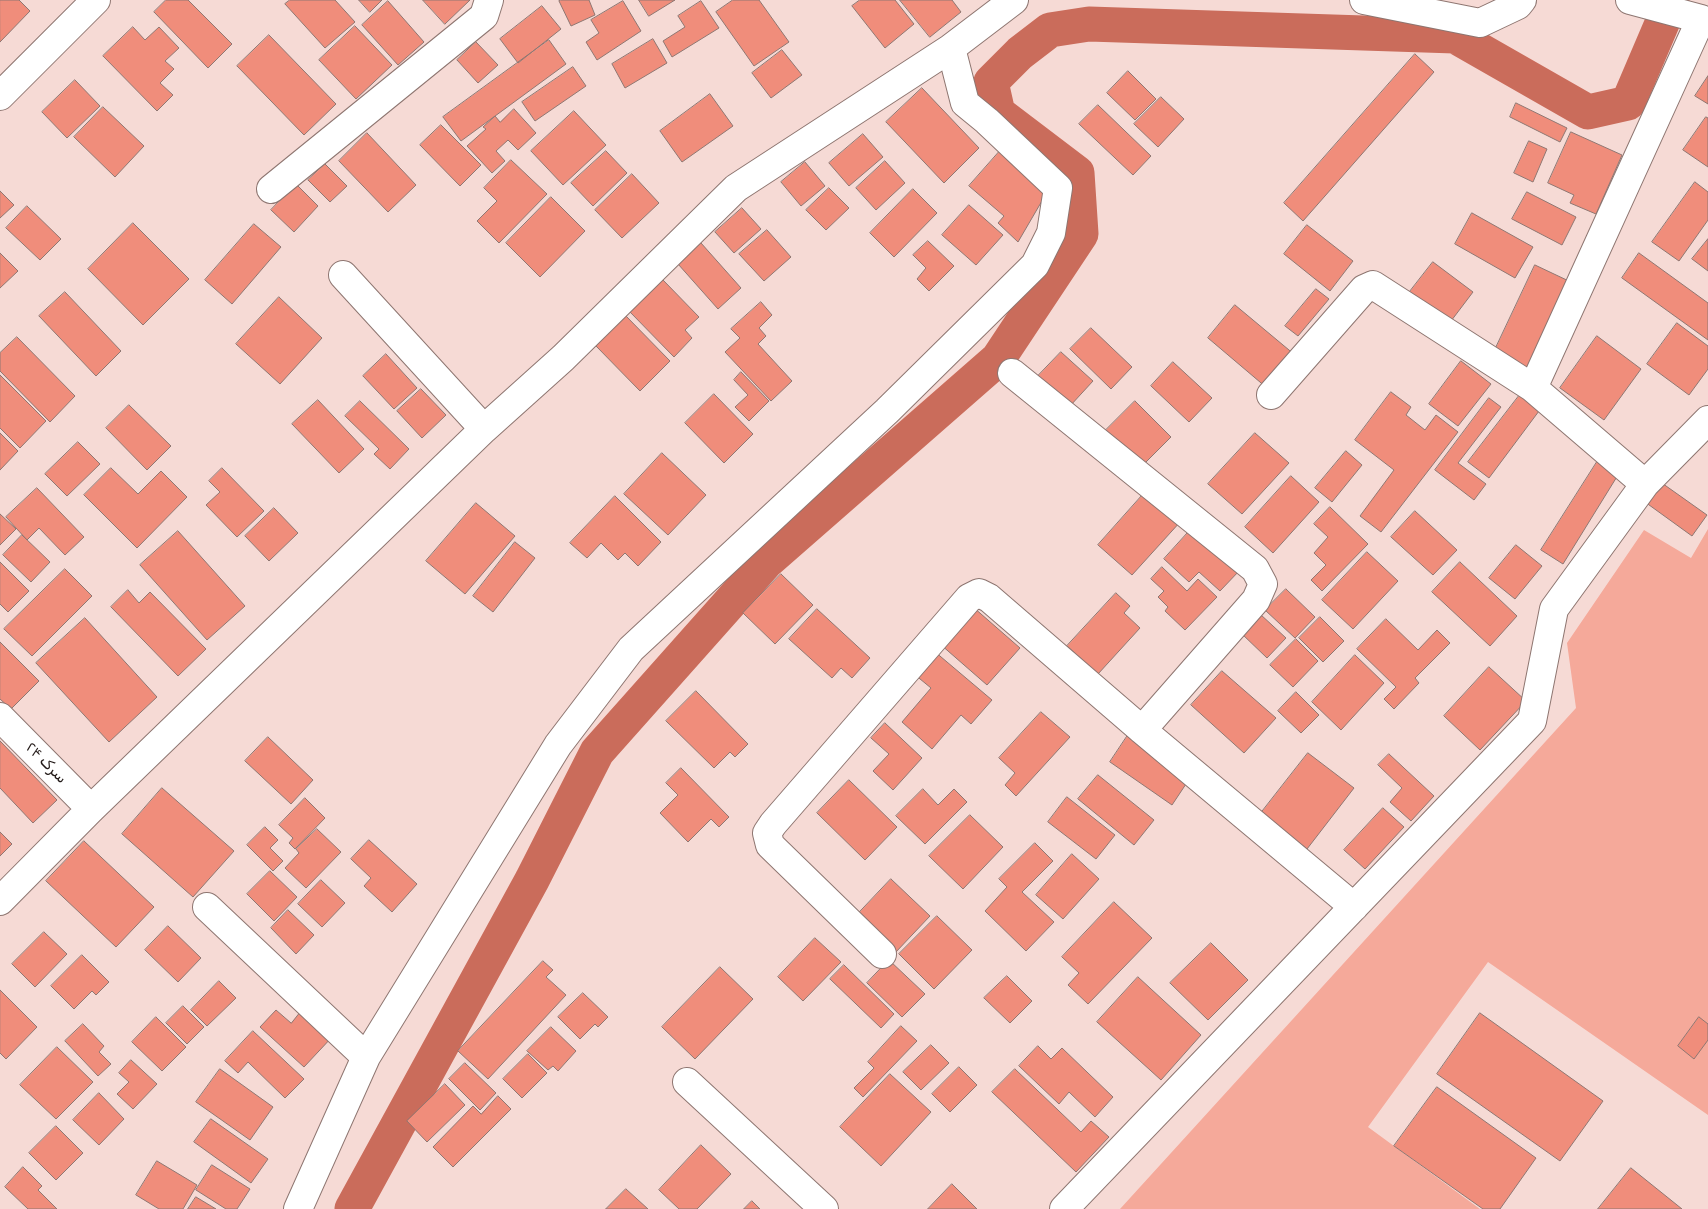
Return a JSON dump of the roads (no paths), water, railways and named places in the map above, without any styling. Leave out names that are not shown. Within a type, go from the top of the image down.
[{"type":"street","points":[[0,96],[96,0]]},
{"type":"street","points":[[271,190],[484,16],[489,0]]},
{"type":"street","points":[[0,900],[91,809],[484,430],[562,358],[736,188],[951,48],[1014,0]]},
{"type":"street","points":[[1364,0],[1480,23],[1518,5],[1522,0]]},
{"type":"street","points":[[1533,388],[1704,21],[1630,0]]},
{"type":"street","points":[[298,1209],[366,1057],[558,745],[631,649],[887,411],[1035,265],[1051,233],[1058,188],[987,121],[965,103],[951,48]]},
{"type":"street","points":[[343,275],[484,430]]},
{"type":"street","points":[[1271,395],[1364,289],[1372,285],[1533,388],[1645,484]]},
{"type":"street","points":[[1012,373],[1255,569],[1263,584],[1256,600],[1142,730]]},
{"type":"street","points":[[1064,1209],[1532,721],[1554,609],[1645,484],[1708,420]]},
{"type":"street","points":[[882,954],[770,845],[767,833],[969,598],[980,593],[989,598],[1142,730],[1354,907]]},
{"type":"street","name":"سرک ۲۴","points":[[0,717],[91,809]]},
{"type":"street","points":[[207,907],[366,1057]]},
{"type":"street","points":[[687,1082],[824,1209]]},
{"type":"waterway","points":[[352,1209],[532,880],[597,752],[766,562],[998,359],[1081,234],[1077,173],[998,113],[991,82],[1020,53],[1050,30],[1089,24],[1455,36],[1588,112],[1628,103],[1672,0]]}]
